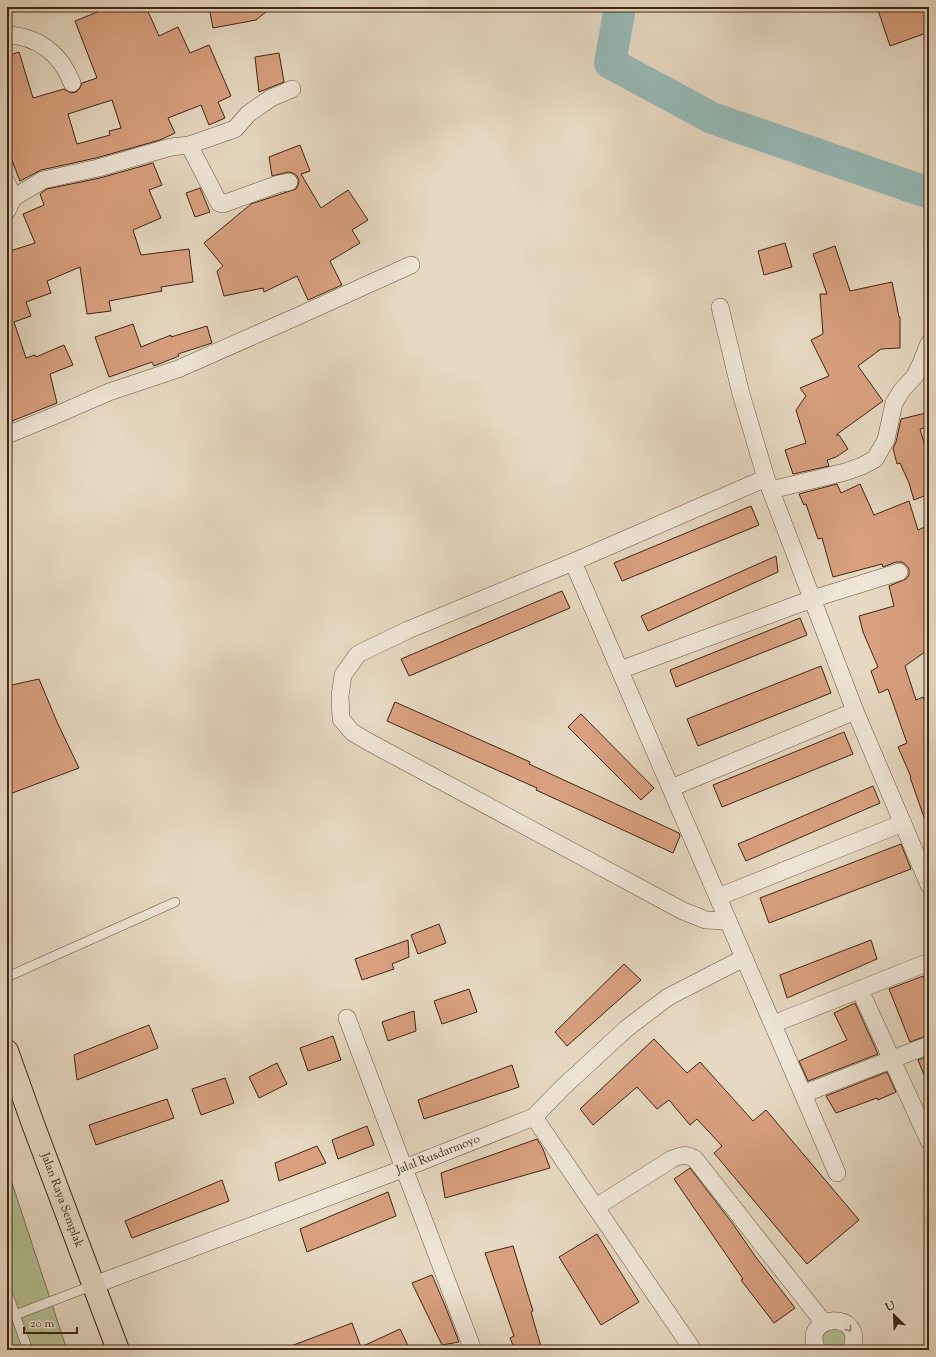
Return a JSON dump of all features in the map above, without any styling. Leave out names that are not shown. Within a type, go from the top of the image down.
[{"type":"main road","name":"Jalan Raya Semplak","points":[[7,1051],[118,1350]]},
{"type":"street","points":[[7,35],[27,38],[47,47],[58,58],[68,73],[72,83]]},
{"type":"street","points":[[9,197],[43,180],[98,168],[189,144],[235,129],[248,114],[271,98],[292,89]]},
{"type":"street","points":[[189,144],[219,203],[223,204],[278,184],[289,182]]},
{"type":"street","points":[[7,435],[109,392],[178,369],[411,265]]},
{"type":"street","points":[[720,307],[741,394],[768,484],[855,710],[903,823],[925,866],[929,885]]},
{"type":"street","points":[[728,921],[706,920],[683,911],[352,732],[341,719],[340,696],[343,675],[358,654],[408,630],[573,562],[768,484],[845,472],[862,466],[875,459],[886,440],[894,403],[902,390],[915,376],[929,343]]},
{"type":"street","points":[[573,562],[837,1173]]},
{"type":"street","points":[[620,670],[812,599],[899,572]]},
{"type":"street","points":[[670,788],[855,710]]},
{"type":"street","points":[[718,897],[903,823]]},
{"type":"street","name":"Jalal Rusdarmoyo","points":[[94,1284],[534,1118],[561,1089],[626,1029],[668,997],[744,958]]},
{"type":"street","points":[[773,1024],[929,962]]},
{"type":"street","points":[[860,990],[929,1141]]},
{"type":"street","points":[[347,1018],[473,1350]]},
{"type":"street","points":[[803,1094],[929,1045]]},
{"type":"street","points":[[534,1118],[693,1350]]},
{"type":"street","points":[[596,1207],[681,1155],[690,1156],[695,1159],[824,1323]]},
{"type":"street","points":[[817,1350],[815,1345],[816,1332],[824,1323],[834,1320],[845,1323],[849,1326],[854,1336],[854,1343],[851,1350]]},
{"type":"lane","points":[[7,977],[175,902]]},
{"type":"lane","points":[[15,1315],[94,1284]]},
{"type":"lane","points":[[7,1292],[28,1350]]},
{"type":"green space","points":[[7,1168],[67,1350],[7,1350]]},
{"type":"green space","points":[[828,1327],[848,1331],[844,1350],[827,1350],[824,1347],[822,1338]]},
{"type":"building","points":[[110,7],[146,7],[159,36],[178,27],[190,53],[209,45],[231,96],[218,102],[225,118],[209,125],[201,105],[168,118],[175,133],[160,140],[96,158],[41,170],[20,181],[7,148],[7,56],[19,52],[33,98],[64,89],[71,93],[76,92],[82,83],[97,78],[75,21]],"holes":[[[112,100],[121,128],[109,131],[110,135],[77,144],[68,114]]]},
{"type":"building","points":[[209,7],[272,7],[256,20],[213,28]]},
{"type":"building","points":[[877,7],[929,7],[929,32],[890,46]]},
{"type":"building","points":[[279,53],[284,82],[259,92],[255,57]]},
{"type":"building","points":[[300,145],[310,171],[301,174],[321,208],[348,190],[368,220],[352,230],[360,243],[330,261],[342,285],[308,300],[297,276],[264,292],[263,288],[224,296],[217,271],[223,266],[204,243],[251,204],[296,189],[299,181],[297,176],[293,173],[288,172],[272,176],[269,157]]},
{"type":"building","points":[[153,163],[162,185],[149,190],[161,218],[133,230],[141,255],[189,249],[193,282],[161,287],[162,291],[109,301],[111,311],[87,314],[80,267],[47,281],[51,293],[26,302],[31,316],[14,322],[26,358],[35,355],[36,357],[64,345],[73,365],[50,374],[57,403],[7,423],[7,252],[35,243],[23,214],[44,205],[40,194],[47,189],[100,178]]},
{"type":"building","points":[[200,188],[210,212],[195,217],[186,193]]},
{"type":"building","points":[[785,243],[792,267],[764,275],[758,251]]},
{"type":"building","points":[[835,246],[850,291],[892,282],[900,317],[900,348],[881,349],[858,366],[883,401],[836,435],[839,435],[848,449],[836,457],[827,460],[829,466],[793,474],[785,450],[806,443],[796,410],[806,396],[800,388],[829,376],[811,340],[823,334],[820,294],[827,294],[813,254]]},
{"type":"building","points":[[133,324],[141,347],[171,335],[171,337],[207,326],[212,343],[178,354],[179,356],[154,366],[152,362],[109,377],[95,337]]},
{"type":"building","points":[[926,413],[929,427],[920,429],[929,461],[929,494],[914,500],[909,483],[900,463],[897,464],[893,448],[896,442],[901,419]]},
{"type":"building","points":[[837,484],[841,493],[860,484],[874,515],[909,501],[918,530],[929,525],[929,649],[905,666],[916,700],[923,697],[929,712],[929,826],[927,826],[911,777],[898,747],[907,743],[888,689],[879,693],[871,671],[878,667],[863,632],[859,616],[894,606],[889,586],[906,579],[909,575],[909,569],[902,562],[896,562],[883,567],[882,564],[833,577],[822,538],[818,539],[806,504],[804,505],[799,494]]},
{"type":"building","points":[[751,506],[759,525],[622,581],[614,563]]},
{"type":"building","points":[[776,556],[778,572],[648,631],[641,616]]},
{"type":"building","points":[[562,591],[570,608],[409,676],[401,659]]},
{"type":"building","points":[[800,618],[807,635],[676,687],[670,670]]},
{"type":"building","points":[[821,666],[831,693],[698,746],[687,719]]},
{"type":"building","points":[[39,679],[57,722],[79,768],[7,795],[7,686]]},
{"type":"building","points":[[395,702],[530,762],[529,764],[679,833],[680,836],[673,853],[536,790],[537,788],[387,721]]},
{"type":"building","points":[[581,714],[654,788],[641,800],[568,727]]},
{"type":"building","points":[[844,732],[853,754],[722,807],[713,785]]},
{"type":"building","points":[[873,786],[880,803],[746,861],[738,844]]},
{"type":"building","points":[[901,844],[911,869],[769,923],[760,898]]},
{"type":"building","points":[[439,924],[446,943],[418,954],[411,935]]},
{"type":"building","points":[[408,940],[409,957],[392,964],[394,969],[362,980],[355,959]]},
{"type":"building","points":[[871,940],[877,959],[787,998],[780,975]]},
{"type":"building","points":[[624,964],[641,980],[567,1046],[555,1032]]},
{"type":"building","points":[[923,976],[929,992],[929,1035],[910,1042],[889,989]]},
{"type":"building","points":[[469,989],[477,1012],[442,1024],[434,1001]]},
{"type":"building","points":[[855,1003],[878,1054],[808,1081],[799,1061],[847,1040],[834,1013]]},
{"type":"building","points":[[414,1011],[416,1031],[388,1041],[382,1022]]},
{"type":"building","points":[[149,1025],[158,1048],[77,1080],[74,1055]]},
{"type":"building","points":[[333,1036],[341,1060],[308,1071],[300,1048]]},
{"type":"building","points":[[654,1039],[687,1073],[700,1062],[753,1121],[766,1110],[859,1220],[807,1264],[714,1153],[722,1146],[697,1119],[690,1125],[669,1100],[657,1109],[637,1087],[593,1125],[580,1109]]},
{"type":"building","points":[[929,1056],[929,1087],[918,1060]]},
{"type":"building","points":[[277,1063],[287,1084],[259,1098],[249,1077]]},
{"type":"building","points":[[512,1065],[519,1087],[424,1119],[418,1100]]},
{"type":"building","points":[[887,1072],[896,1092],[878,1100],[877,1098],[836,1113],[826,1096]]},
{"type":"building","points":[[225,1078],[234,1103],[201,1115],[192,1089]]},
{"type":"building","points":[[167,1099],[174,1118],[96,1145],[89,1125]]},
{"type":"building","points":[[367,1126],[374,1145],[338,1159],[332,1140]]},
{"type":"building","points":[[537,1139],[543,1149],[550,1168],[445,1198],[441,1173]]},
{"type":"building","points":[[317,1146],[326,1163],[279,1181],[275,1163]]},
{"type":"building","points":[[690,1168],[795,1308],[774,1323],[741,1280],[743,1279],[674,1179]]},
{"type":"building","points":[[222,1180],[229,1201],[132,1238],[125,1221]]},
{"type":"building","points":[[388,1192],[396,1216],[307,1252],[300,1229]]},
{"type":"building","points":[[597,1234],[639,1302],[601,1325],[559,1257]]},
{"type":"building","points":[[513,1246],[533,1311],[531,1312],[542,1350],[515,1350],[510,1338],[514,1336],[485,1253]]},
{"type":"building","points":[[432,1275],[459,1342],[442,1345],[412,1283]]},
{"type":"building","points":[[352,1323],[361,1347],[400,1329],[410,1350],[283,1349]]},
{"type":"waterway","points":[[620,7],[610,63],[712,118],[929,193]]}]
